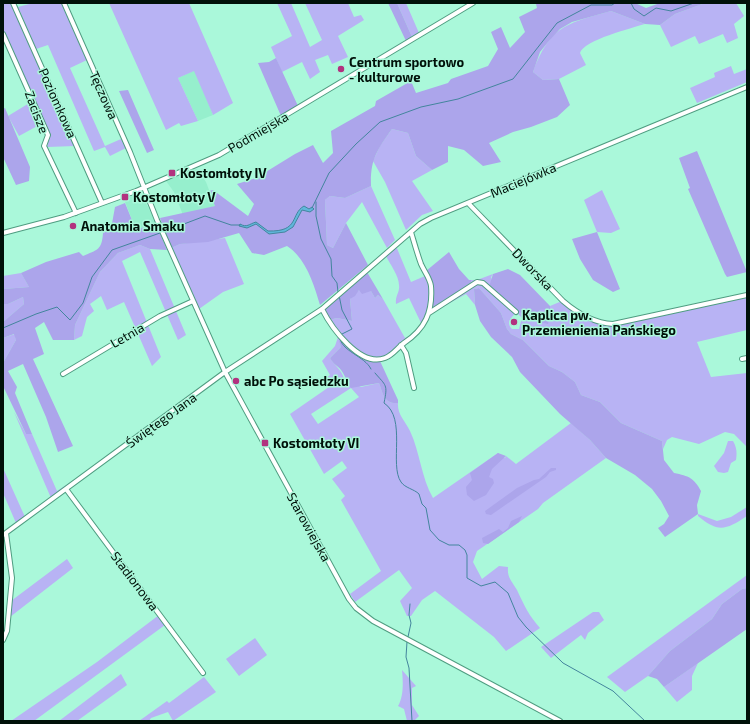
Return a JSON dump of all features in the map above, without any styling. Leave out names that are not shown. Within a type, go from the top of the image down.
[{"type":"street","name":"Poziomkowa","points":[[13,3],[102,203]]},
{"type":"street","name":"Tęczowa","points":[[64,3],[143,188]]},
{"type":"street","name":"Podmiejska","points":[[3,234],[76,213],[143,188],[219,155],[473,3]]},
{"type":"street","name":"Zacisze","points":[[3,34],[48,135],[44,146],[76,213]]},
{"type":"street","name":"Maciejówka","points":[[322,309],[411,232],[431,218],[747,87]]},
{"type":"street","name":"Starowiejska","points":[[143,188],[225,372],[349,599],[356,608],[370,619],[560,721]]},
{"type":"street","name":"Dworska","points":[[468,203],[563,301],[579,313],[591,319],[613,324],[747,295]]},
{"type":"street","points":[[322,309],[330,325],[340,337],[357,351],[376,359],[384,359],[418,332],[428,313],[431,286],[418,255],[411,232]]},
{"type":"street","points":[[428,313],[477,282],[482,283],[516,312]]},
{"type":"street","name":"Letnia","points":[[64,374],[160,316],[193,301]]},
{"type":"street","name":"Świętego Jana","points":[[5,534],[225,372],[322,309]]},
{"type":"street","points":[[401,345],[406,354],[414,388]]},
{"type":"street","points":[[742,359],[747,358]]},
{"type":"street","name":"Stadionowa","points":[[66,489],[203,673]]},
{"type":"street","points":[[3,640],[7,632],[12,578],[5,534]]},
{"type":"shaded area","points":[[3,3],[11,3],[75,146],[47,147],[50,134],[3,29]]},
{"type":"shaded area","points":[[33,3],[62,3],[87,60],[70,68],[105,146],[121,139],[126,148],[110,156],[105,147],[94,151],[48,45],[36,49],[18,7]]},
{"type":"shaded area","points":[[109,3],[189,3],[233,103],[213,115],[194,71],[178,78],[198,121],[181,126],[179,123],[166,130]]},
{"type":"shaded area","points":[[277,3],[291,3],[310,47],[322,40],[305,3],[348,3],[354,17],[361,15],[364,20],[338,36],[348,57],[332,64],[328,55],[315,60],[320,72],[310,79],[302,62],[282,72],[271,47],[292,36]]},
{"type":"shaded area","points":[[388,3],[397,3],[412,37],[406,41]]},
{"type":"shaded area","points":[[397,3],[406,3],[419,33],[412,37]]},
{"type":"shaded area","points":[[635,3],[646,8],[660,3],[705,3],[675,14],[660,25],[645,24],[611,11],[572,22],[560,29],[540,52],[533,72],[543,80],[559,79],[570,105],[557,117],[513,132],[489,143],[501,162],[483,166],[464,150],[448,146],[448,162],[432,170],[416,156],[408,133],[392,129],[378,149],[373,162],[371,186],[345,198],[330,196],[325,200],[327,245],[333,248],[346,223],[368,265],[320,305],[308,272],[299,257],[287,246],[264,255],[252,253],[239,233],[208,242],[180,244],[171,248],[160,218],[215,206],[209,191],[213,190],[248,216],[254,204],[237,184],[256,178],[295,154],[313,145],[323,163],[333,153],[331,131],[375,106],[376,101],[411,81],[416,93],[448,83],[451,79],[488,66],[498,49],[491,32],[501,27],[510,48],[525,32],[519,17],[537,8],[536,4]]},
{"type":"shaded area","points":[[705,3],[736,3],[744,16],[734,24],[738,38],[727,43],[723,34],[699,44],[695,36],[671,47],[660,25],[675,14]]},
{"type":"shaded area","points":[[611,11],[645,24],[609,35],[583,48],[580,53],[586,65],[559,79],[543,80],[533,72],[546,45],[562,29],[571,23]]},
{"type":"shaded area","points":[[276,58],[298,106],[281,116],[258,63],[269,62]]},
{"type":"shaded area","points":[[731,66],[734,74],[747,69],[747,82],[697,103],[690,88],[715,77],[714,73]]},
{"type":"shaded area","points":[[195,70],[213,115],[198,121],[178,78]]},
{"type":"shaded area","points":[[128,90],[154,150],[147,153],[119,91]]},
{"type":"shaded area","points":[[31,102],[41,124],[19,136],[8,116]]},
{"type":"shaded area","points":[[5,108],[30,167],[29,181],[16,185],[3,157],[3,109]]},
{"type":"shaded area","points":[[392,129],[408,133],[416,156],[432,170],[412,181],[433,211],[422,215],[406,230],[385,182],[373,161],[380,146]]},
{"type":"shaded area","points":[[697,151],[747,272],[727,277],[688,189],[690,188],[679,158]]},
{"type":"shaded area","points":[[197,169],[206,182],[215,206],[183,215],[174,192],[166,181]]},
{"type":"shaded area","points":[[371,186],[395,240],[387,248],[362,202],[346,223],[333,248],[327,245],[325,200],[330,196],[345,198]]},
{"type":"shaded area","points":[[602,190],[620,229],[611,233],[597,232],[584,200]]},
{"type":"shaded area","points":[[141,193],[156,223],[136,230],[124,199]]},
{"type":"shaded area","points":[[125,203],[136,230],[156,223],[167,250],[150,249],[140,245],[118,253],[100,272],[75,325],[74,340],[53,340],[44,322],[35,328],[44,354],[33,359],[73,446],[58,452],[46,417],[23,364],[8,371],[17,387],[15,393],[32,434],[26,434],[3,386],[3,363],[16,340],[14,334],[3,338],[3,322],[24,304],[23,297],[8,304],[3,304],[3,289],[29,287],[21,273],[46,262],[79,252],[83,256],[98,249],[103,233],[111,229],[115,207]]},
{"type":"shaded area","points":[[597,232],[620,289],[613,292],[593,280],[580,259],[572,239]]},
{"type":"shaded area","points":[[225,238],[244,284],[223,292],[199,309],[171,248],[180,244]]},
{"type":"shaded area","points":[[140,245],[150,249],[186,335],[178,340],[140,252],[122,261],[161,357],[152,366],[124,302],[107,310],[101,296],[90,304],[94,311],[87,317],[82,336],[74,340],[75,325],[100,272],[118,253]]},
{"type":"shaded area","points":[[396,246],[411,282],[425,276],[428,281],[430,294],[422,325],[409,298],[396,304],[399,281],[386,256]]},
{"type":"shaded area","points":[[449,252],[459,269],[469,280],[471,280],[471,283],[435,309],[432,308],[432,289],[426,271]]},
{"type":"shaded area","points":[[508,269],[520,275],[550,306],[550,309],[539,310],[549,320],[548,324],[529,319],[489,287],[493,274]]},
{"type":"shaded area","points":[[367,272],[383,299],[378,295],[375,298],[371,291],[362,294],[359,290],[355,296],[350,299],[352,321],[337,318],[329,320],[324,310]]},
{"type":"shaded area","points":[[21,273],[29,287],[3,289],[3,276]]},
{"type":"shaded area","points":[[493,274],[491,277],[496,294],[511,304],[549,320],[538,309],[550,309],[550,306],[562,301],[574,311],[612,325],[747,296],[747,330],[697,342],[711,377],[747,373],[747,447],[734,434],[725,432],[699,444],[672,437],[667,440],[663,449],[662,441],[621,423],[600,402],[581,395],[575,382],[562,372],[549,366],[523,340],[511,334],[507,329],[501,313],[479,288],[474,289],[475,305],[466,294],[446,305],[446,302],[471,283],[471,280],[477,280]],"holes":[[[516,312],[524,320],[521,321],[519,329],[512,329],[510,327],[509,322]]]},
{"type":"shaded area","points":[[479,288],[501,313],[507,329],[511,334],[523,340],[549,366],[562,372],[575,382],[581,395],[600,402],[621,423],[662,441],[664,460],[674,473],[684,475],[693,480],[701,491],[697,505],[698,514],[665,537],[658,528],[664,524],[669,516],[661,501],[652,489],[635,475],[606,458],[590,440],[560,414],[520,372],[512,357],[491,337],[480,321],[475,305],[474,289]]},
{"type":"shaded area","points":[[359,290],[371,291],[375,298],[378,295],[383,299],[405,338],[412,335],[398,348],[386,356],[374,357],[358,351],[345,340],[329,320],[337,318],[352,321],[350,299]]},
{"type":"shaded area","points":[[23,297],[24,304],[3,322],[3,304],[8,304]]},
{"type":"shaded area","points":[[15,334],[16,340],[3,363],[3,338]]},
{"type":"shaded area","points":[[338,337],[341,340],[341,347],[330,358],[344,379],[361,387],[379,383],[385,398],[390,402],[398,403],[400,414],[410,431],[426,482],[433,498],[498,453],[505,458],[506,456],[516,464],[571,423],[590,440],[606,458],[543,503],[538,509],[477,551],[473,562],[482,579],[499,566],[508,567],[510,579],[530,615],[540,628],[506,651],[494,637],[435,591],[422,600],[411,616],[407,616],[400,601],[412,588],[399,570],[355,602],[350,594],[381,571],[341,500],[345,496],[332,479],[347,468],[342,461],[324,474],[290,414],[329,387],[324,380],[330,375],[322,361],[335,346]],"holes":[[[351,388],[359,397],[318,424],[311,414]]]},
{"type":"shaded area","points":[[339,340],[360,355],[380,361],[398,403],[390,402],[385,398],[379,383],[351,388],[340,369],[330,358],[341,347]]},
{"type":"shaded area","points":[[14,412],[26,434],[32,434],[57,491],[71,482],[51,498]]},
{"type":"shaded area","points":[[728,441],[733,441],[737,455],[736,460],[731,463],[728,472],[718,472],[714,466],[724,453]]},
{"type":"shaded area","points":[[498,453],[506,456],[492,469],[489,477],[493,479],[494,483],[486,495],[474,501],[467,495],[466,487],[472,480],[470,473]]},
{"type":"shaded area","points":[[3,468],[25,517],[16,523],[3,493]]},
{"type":"shaded area","points":[[551,468],[556,468],[556,470],[550,472],[546,477],[491,515],[486,514],[485,511],[517,488],[539,479]]},
{"type":"shaded area","points":[[747,507],[747,516],[728,527],[722,528],[711,525],[698,516],[698,514],[717,521],[731,517]]},
{"type":"shaded area","points":[[522,516],[519,522],[488,544],[483,543],[482,538],[499,529],[503,532],[508,528],[511,521]]},
{"type":"shaded area","points":[[67,559],[73,568],[10,617],[11,601]]},
{"type":"shaded area","points":[[747,575],[747,588],[742,589],[722,604],[712,619],[670,651],[648,676],[625,692],[607,677]]},
{"type":"shaded area","points":[[747,588],[747,629],[664,687],[657,679],[648,676],[670,651],[712,619],[722,604],[742,589]]},
{"type":"shaded area","points":[[593,612],[599,612],[604,620],[588,633],[585,640],[581,635],[551,658],[541,647]]},
{"type":"shaded area","points":[[159,615],[165,625],[34,721],[11,721],[97,662]]},
{"type":"shaded area","points":[[255,638],[267,655],[239,676],[226,659]]},
{"type":"shaded area","points":[[698,663],[692,676],[692,690],[677,702],[664,687]]},
{"type":"shaded area","points":[[402,670],[416,686],[412,688],[412,705],[419,716],[415,721],[407,721],[404,709],[398,706],[403,684]]},
{"type":"shaded area","points":[[121,674],[127,685],[77,721],[59,721]]},
{"type":"shaded area","points":[[204,677],[216,692],[173,721],[168,712],[151,718],[149,721],[139,721],[167,701],[169,703]]},
{"type":"water","points":[[304,206],[309,209],[312,207],[314,209],[310,212],[302,210],[293,227],[285,232],[269,234],[256,224],[247,228],[239,226],[240,224],[246,226],[256,222],[268,231],[285,229],[290,226],[297,213]]},
{"type":"waterway","points":[[312,208],[329,173],[356,144],[380,122],[421,107],[458,99],[513,79],[557,23],[591,5],[612,5],[615,3]]},
{"type":"waterway","points":[[631,3],[634,9],[644,16],[656,8],[671,11],[694,3]]},
{"type":"waterway","points":[[316,202],[316,216],[321,239],[331,259],[332,276],[337,283],[338,292]]},
{"type":"waterway","points":[[163,232],[205,216],[231,225],[240,225]]},
{"type":"waterway","points":[[3,328],[57,307],[70,320],[83,303],[92,277],[112,250],[160,233]]},
{"type":"waterway","points":[[339,295],[342,310],[352,329],[342,334]]},
{"type":"waterway","points":[[340,337],[344,346],[364,360],[371,369]]},
{"type":"waterway","points":[[375,373],[382,380],[385,386],[386,392],[384,403],[391,410],[395,419],[397,465],[401,482],[419,494],[422,504],[426,508],[430,530],[439,540],[449,545],[459,545],[465,550],[467,555],[467,578],[481,586],[495,582],[508,593],[518,617],[526,627],[563,663],[613,691],[645,721]]},
{"type":"waterway","points":[[408,637],[411,623],[409,615],[410,604]]},
{"type":"waterway","points":[[407,642],[406,657],[409,668],[412,721]]},
{"type":"place","name":"Centrum sportowo - kulturowe","points":[[341,69]]},
{"type":"place","name":"Kostomłoty IV","points":[[172,173]]},
{"type":"place","name":"Kostomłoty V","points":[[125,197]]},
{"type":"place","name":"Anatomia Smaku","points":[[73,226]]},
{"type":"place","name":"Kaplica pw. Przemienienia Pańskiego","points":[[514,322]]},
{"type":"place","name":"abc Po sąsiedzku","points":[[236,381]]},
{"type":"place","name":"Kostomłoty VI","points":[[265,443]]}]
